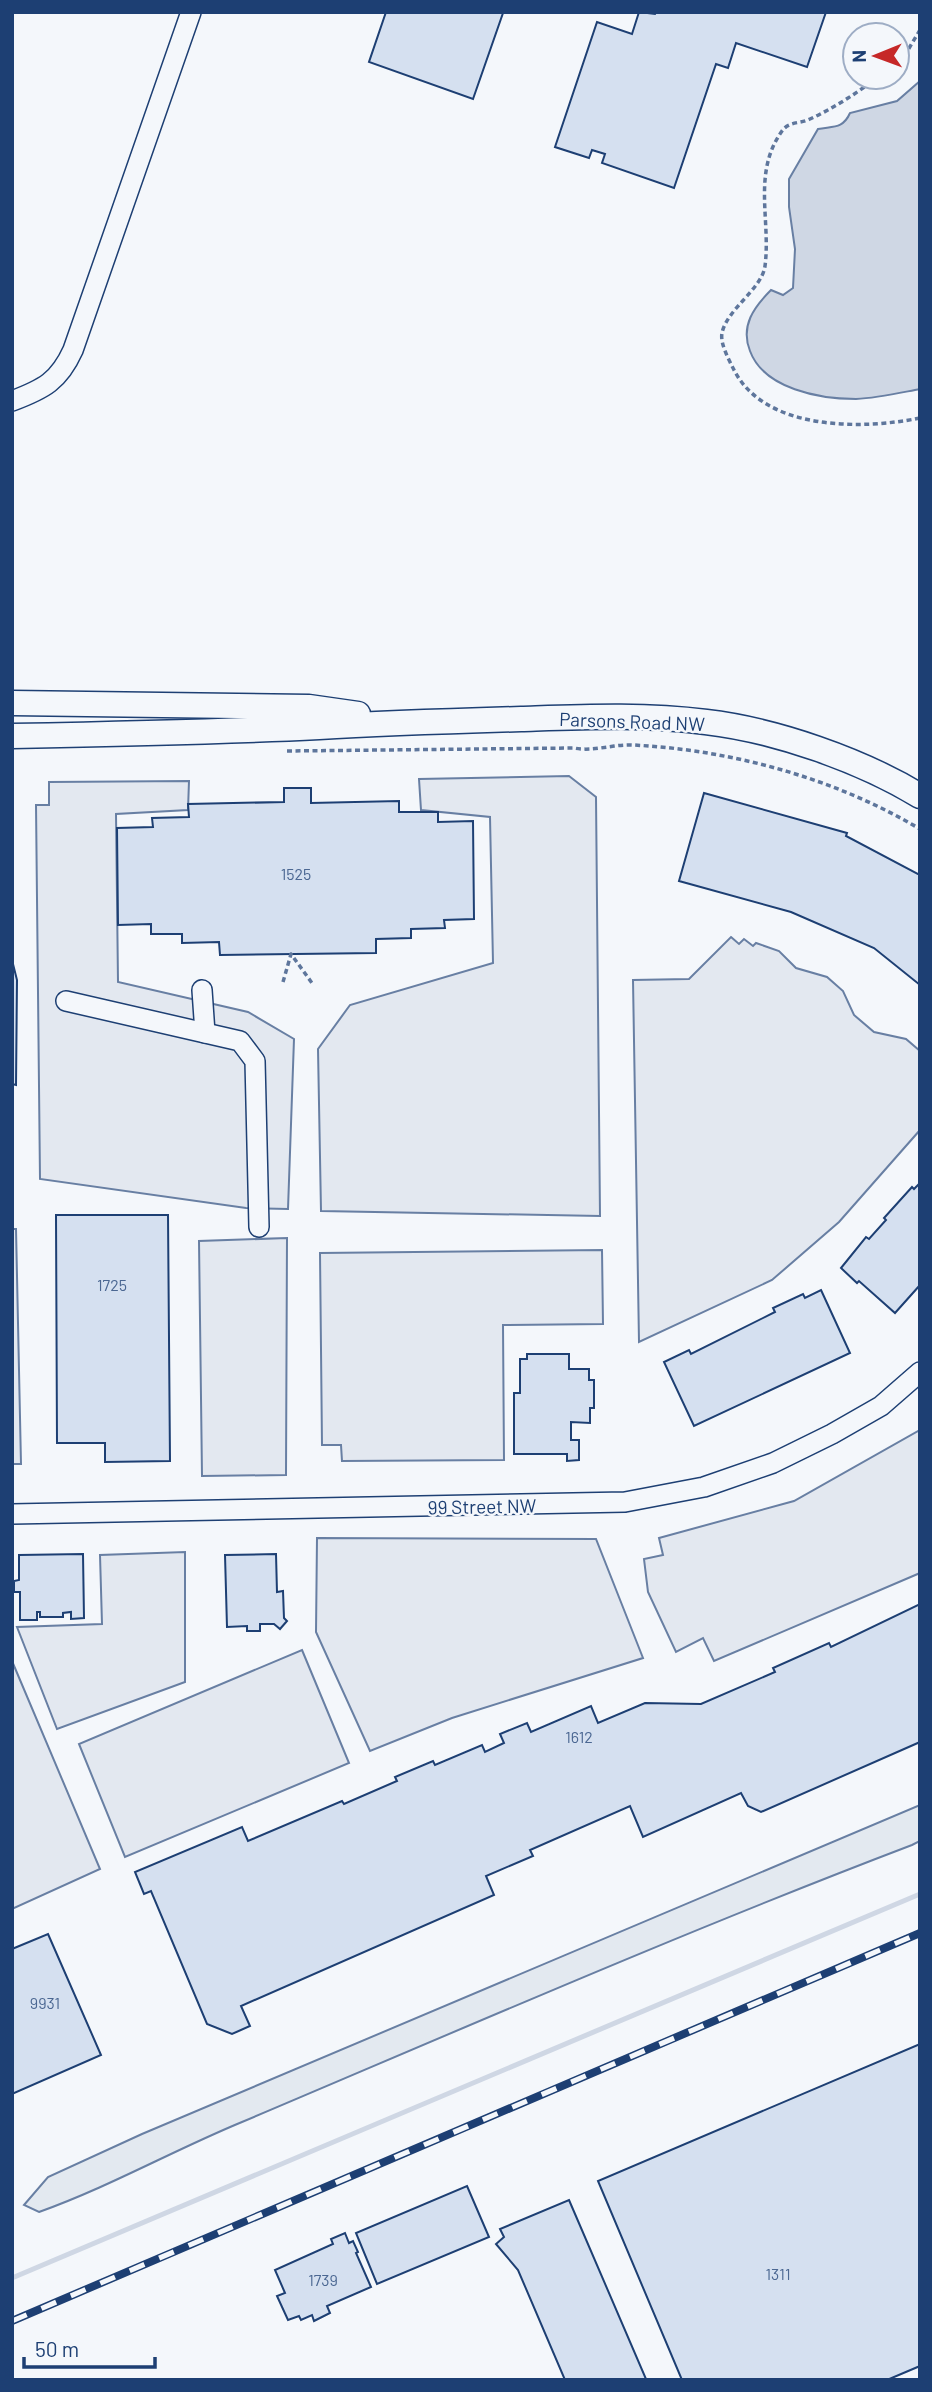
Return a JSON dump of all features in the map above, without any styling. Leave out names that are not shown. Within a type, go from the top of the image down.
[{"type":"main road","name":"Parsons Road NW","points":[[12,703],[309,707],[414,722]]},
{"type":"main road","name":"Parsons Road NW","points":[[12,736],[224,732],[414,722],[611,716],[707,722],[757,732],[834,756],[894,780],[920,796]]},
{"type":"street","points":[[12,401],[50,384],[66,367],[74,350],[191,12]]},
{"type":"street","points":[[202,990],[205,1033]]},
{"type":"street","points":[[66,1002],[240,1041],[255,1061],[259,1227]]},
{"type":"street","name":"99 Street NW","points":[[12,1514],[625,1502],[704,1487],[773,1463],[881,1406],[920,1372]]},
{"type":"path","points":[[859,91],[809,120],[786,126],[779,135],[765,178],[764,271],[724,328],[722,339],[736,374],[750,392],[767,406],[806,418],[858,425],[920,418]]},
{"type":"path","points":[[281,751],[587,750],[633,745],[698,752],[763,765],[813,779],[891,812],[920,829]]},
{"type":"path","points":[[283,982],[291,954],[312,984]]},
{"type":"shaded area","points":[[920,81],[920,389],[856,399],[810,394],[780,383],[767,375],[757,364],[747,342],[747,333],[754,310],[771,290],[783,295],[793,288],[795,249],[789,207],[789,179],[818,129],[841,124],[850,113],[897,101]]},
{"type":"shaded area","points":[[569,776],[596,797],[600,1216],[321,1211],[318,1049],[350,1005],[493,963],[490,817],[421,810],[419,779]]},
{"type":"shaded area","points":[[189,781],[188,810],[116,814],[118,982],[248,1012],[294,1039],[288,1209],[246,1208],[40,1179],[36,805],[49,805],[49,782]]},
{"type":"shaded area","points":[[731,937],[739,944],[744,939],[753,946],[756,943],[779,951],[796,968],[827,977],[843,991],[854,1015],[874,1032],[906,1039],[920,1051],[920,1130],[839,1222],[772,1280],[639,1342],[633,980],[689,979]]},
{"type":"shaded area","points":[[12,1229],[16,1229],[21,1464],[12,1464]]},
{"type":"shaded area","points":[[287,1238],[286,1475],[202,1476],[199,1241]]},
{"type":"shaded area","points":[[602,1250],[603,1324],[503,1325],[504,1460],[342,1461],[341,1445],[322,1445],[320,1253]]},
{"type":"shaded area","points":[[920,1430],[920,1573],[714,1661],[703,1638],[676,1652],[648,1592],[644,1559],[663,1555],[659,1538],[794,1501]]},
{"type":"shaded area","points":[[317,1538],[596,1539],[643,1658],[452,1718],[370,1751],[316,1632]]},
{"type":"shaded area","points":[[185,1552],[185,1682],[57,1729],[17,1627],[102,1624],[100,1555]]},
{"type":"shaded area","points":[[302,1650],[349,1763],[125,1857],[79,1744]]},
{"type":"shaded area","points":[[12,1661],[100,1869],[12,1909]]},
{"type":"shaded area","points":[[920,1805],[920,1841],[912,1845],[576,1980],[217,2133],[65,2202],[39,2212],[24,2205],[48,2177],[142,2134]]},
{"type":"building","points":[[386,12],[503,13],[473,99],[369,62]]},
{"type":"building","points":[[639,12],[826,12],[807,67],[736,43],[728,68],[716,64],[674,188],[602,163],[605,154],[592,150],[589,158],[555,147],[597,22],[632,34]]},
{"type":"building","points":[[284,788],[311,788],[311,803],[399,801],[399,812],[438,812],[438,822],[473,821],[474,919],[444,920],[445,928],[411,929],[411,938],[376,939],[376,953],[220,955],[219,942],[182,943],[182,934],[151,934],[151,924],[118,925],[117,828],[153,827],[152,818],[189,817],[188,804],[284,802]]},
{"type":"building","points":[[704,793],[847,833],[846,836],[920,875],[920,985],[874,948],[791,912],[679,881]]},
{"type":"building","points":[[12,960],[17,980],[16,1085],[12,1084]]},
{"type":"building","points":[[920,1183],[920,1285],[895,1313],[841,1268],[866,1237],[869,1239],[886,1220],[884,1218],[912,1187],[914,1189]]},
{"type":"building","points":[[56,1215],[168,1215],[170,1461],[105,1462],[105,1443],[57,1443]]},
{"type":"building","points":[[821,1290],[850,1353],[694,1426],[664,1362],[689,1350],[691,1354],[775,1312],[773,1308],[803,1294],[805,1298]]},
{"type":"building","points":[[527,1354],[569,1354],[569,1369],[589,1369],[589,1380],[594,1380],[594,1408],[590,1408],[590,1423],[571,1422],[571,1440],[579,1440],[579,1460],[567,1461],[567,1454],[514,1454],[514,1393],[520,1393],[520,1359],[527,1359]]},
{"type":"building","points":[[83,1554],[84,1618],[71,1619],[71,1612],[63,1613],[63,1617],[40,1617],[40,1612],[37,1612],[37,1620],[20,1620],[20,1592],[14,1592],[14,1581],[19,1580],[19,1555]]},
{"type":"building","points":[[276,1554],[277,1592],[283,1591],[284,1618],[287,1621],[280,1629],[274,1624],[260,1624],[260,1631],[247,1631],[247,1626],[227,1627],[225,1555]]},
{"type":"building","points":[[920,1604],[920,1742],[761,1812],[748,1806],[741,1793],[643,1837],[630,1806],[530,1850],[533,1856],[486,1876],[494,1895],[241,2006],[250,2026],[232,2034],[207,2024],[151,1891],[144,1894],[135,1872],[242,1827],[248,1841],[342,1801],[344,1804],[397,1781],[395,1777],[433,1761],[435,1765],[482,1745],[485,1752],[504,1743],[500,1734],[527,1723],[531,1732],[591,1706],[598,1723],[645,1703],[701,1704],[775,1672],[773,1668],[829,1643],[831,1647]]},
{"type":"building","points":[[48,1934],[101,2055],[12,2094],[12,1949]]},
{"type":"building","points":[[920,2044],[920,2366],[887,2380],[682,2380],[598,2181]]},
{"type":"building","points":[[467,2186],[489,2237],[377,2284],[356,2233]]},
{"type":"building","points":[[569,2200],[646,2379],[644,2380],[565,2380],[518,2270],[496,2244],[504,2237],[500,2229]]},
{"type":"building","points":[[345,2233],[349,2243],[353,2241],[371,2287],[327,2306],[330,2313],[314,2321],[312,2315],[301,2320],[299,2316],[288,2320],[277,2296],[285,2293],[275,2270],[333,2244],[331,2239]]},
{"type":"waterway","points":[[12,2278],[920,1894]]},
{"type":"railway","points":[[12,2321],[920,1933]]}]
